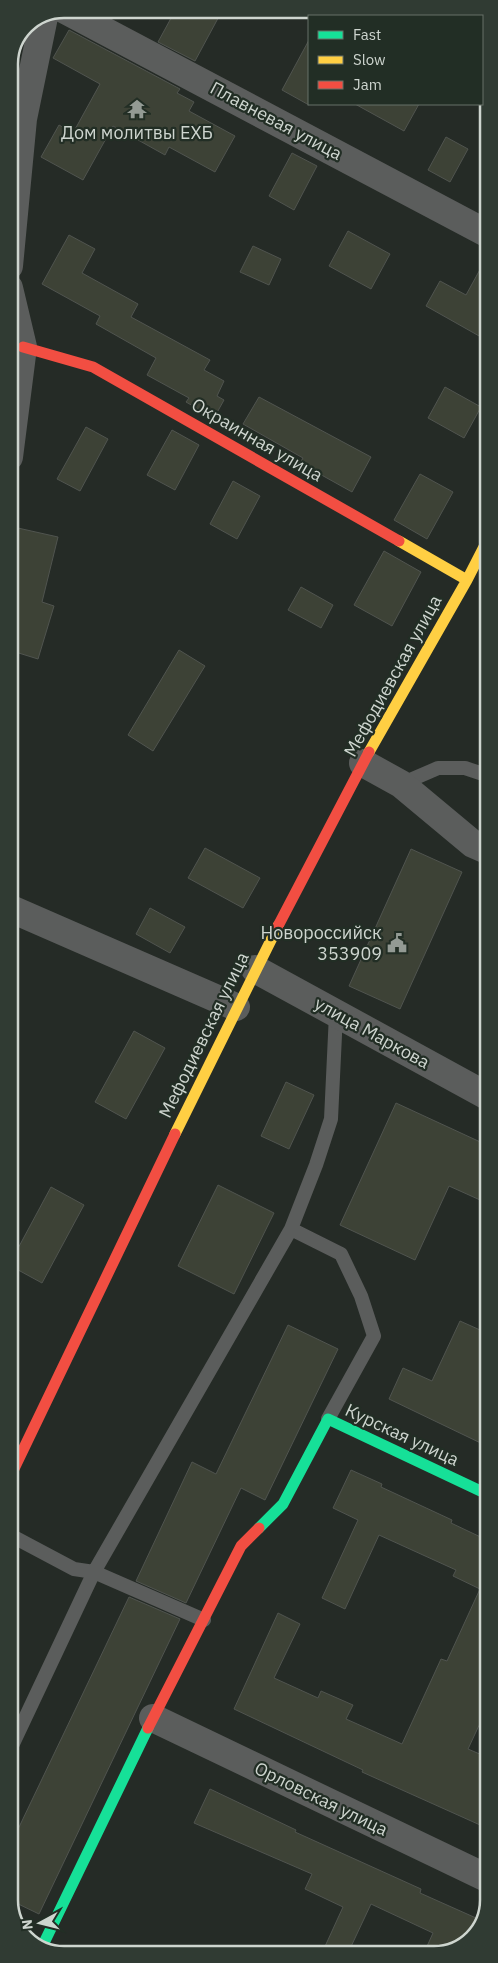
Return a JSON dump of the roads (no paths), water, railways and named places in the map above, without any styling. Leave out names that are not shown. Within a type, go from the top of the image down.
[{"type":"street","name":"Плавневая улица","points":[[80,18],[480,230]]},
{"type":"street","points":[[18,172],[23,119],[43,23]]},
{"type":"street","points":[[18,326],[23,347],[18,386]]},
{"type":"street","name":"Окраинная улица","points":[[23,347],[93,367],[467,580]]},
{"type":"street","name":"Мефодиевская улица","points":[[18,1461],[255,969],[363,763],[467,580],[480,553]]},
{"type":"street","points":[[363,763],[401,784],[473,844],[480,848]]},
{"type":"street","points":[[18,912],[236,1007]]},
{"type":"street","name":"улица Маркова","points":[[255,969],[480,1092]]},
{"type":"street","points":[[44,1941],[153,1718],[241,1546],[283,1504],[328,1419]]},
{"type":"street","name":"Курская улица","points":[[328,1419],[480,1491]]},
{"type":"street","name":"Орловская улица","points":[[153,1718],[480,1875]]},
{"type":"lane","points":[[401,784],[438,768],[465,768],[480,773]]},
{"type":"lane","points":[[18,1733],[94,1572],[290,1229],[316,1165],[331,1119],[336,1014]]},
{"type":"lane","points":[[290,1229],[341,1254],[361,1296],[374,1336],[328,1419]]},
{"type":"lane","points":[[18,1539],[74,1569],[94,1572],[204,1620]]},
{"type":"place","name":"Дом молитвы ЕХБ","points":[[137,109]]},
{"type":"place","name":"Новороссийск 353909","points":[[397,943]]}]
